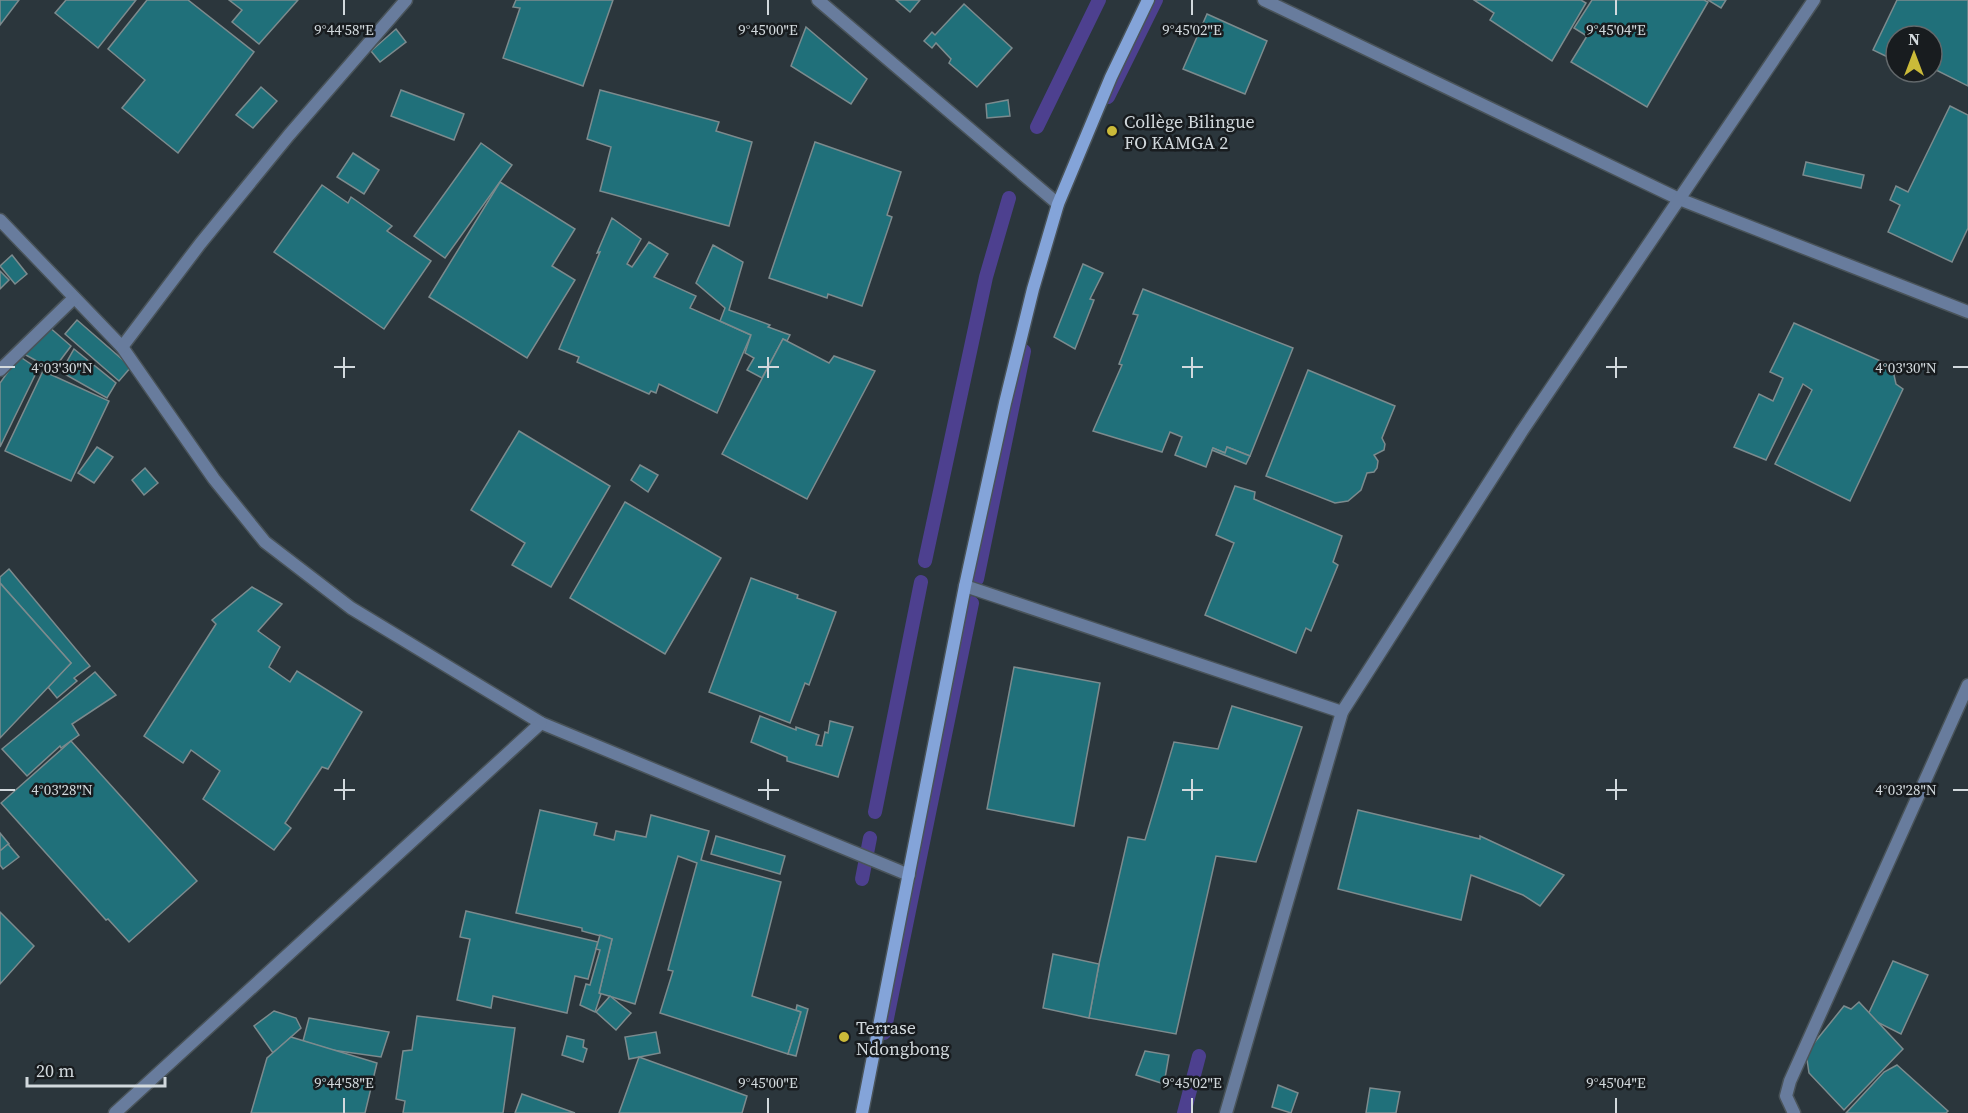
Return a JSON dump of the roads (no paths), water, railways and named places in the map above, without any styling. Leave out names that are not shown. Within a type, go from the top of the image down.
[{"type":"main road","points":[[862,1113],[965,586],[1033,289],[1058,204],[1111,77],[1148,0]]},
{"type":"street","points":[[122,347],[200,244],[281,144],[406,0]]},
{"type":"street","points":[[818,0],[1058,204]]},
{"type":"street","points":[[1264,0],[1679,199],[1968,312]]},
{"type":"street","points":[[1226,1113],[1342,712],[1522,431],[1814,0]]},
{"type":"street","points":[[0,220],[122,347],[214,479],[265,542],[351,608],[542,723],[909,876]]},
{"type":"street","points":[[0,370],[74,298]]},
{"type":"street","points":[[965,586],[1342,712]]},
{"type":"street","points":[[1794,1113],[1786,1096],[1790,1081],[1968,685]]},
{"type":"street","points":[[115,1113],[542,723]]},
{"type":"waterway","points":[[1037,127],[1099,0]]},
{"type":"waterway","points":[[1108,97],[1156,0]]},
{"type":"waterway","points":[[925,561],[986,277],[1009,198]]},
{"type":"waterway","points":[[977,579],[1024,351]]},
{"type":"waterway","points":[[875,812],[921,582]]},
{"type":"waterway","points":[[884,1033],[972,603]]},
{"type":"waterway","points":[[862,879],[870,838]]},
{"type":"waterway","points":[[1184,1113],[1199,1056]]},
{"type":"place","name":"Collège Bilingue FO KAMGA 2","points":[[1112,131]]},
{"type":"place","name":"Terrase Ndongbong","points":[[844,1037]]}]
